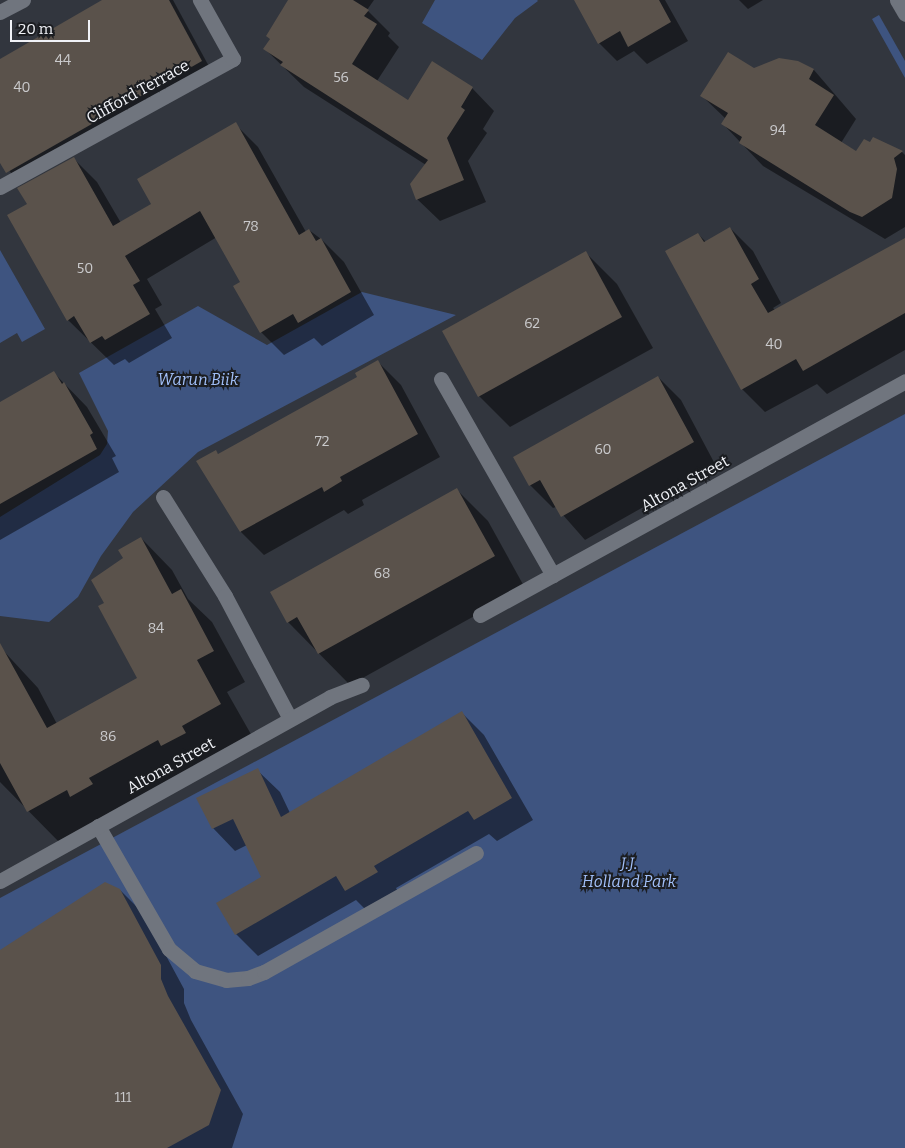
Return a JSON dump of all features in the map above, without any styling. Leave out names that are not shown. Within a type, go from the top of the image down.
[{"type":"street","points":[[0,12],[23,0]]},
{"type":"street","name":"Clifford Terrace","points":[[0,187],[233,59],[200,0]]},
{"type":"street","points":[[897,0],[905,14]]},
{"type":"street","points":[[441,379],[553,575]]},
{"type":"street","name":"Altona Street","points":[[480,615],[905,382]]},
{"type":"street","points":[[163,497],[225,596],[290,719]]},
{"type":"street","name":"Altona Street","points":[[0,881],[330,697],[362,685]]},
{"type":"street","points":[[98,826],[169,949],[195,971],[226,980],[248,978],[264,972],[476,853]]},
{"type":"green space","points":[[435,0],[538,1],[515,18],[482,60],[422,23]]},
{"type":"green space","points":[[879,15],[905,61],[905,78],[872,19]]},
{"type":"green space","points":[[0,250],[45,329],[22,342],[17,333],[0,343]]},
{"type":"green space","name":"Warun Biik","points":[[362,292],[456,315],[198,452],[133,512],[101,556],[78,597],[49,622],[0,616],[0,517],[100,455],[107,444],[108,431],[79,373],[198,306],[267,345]]},
{"type":"green space","name":"J.J. Holland Park","points":[[905,414],[905,1148],[0,1148],[0,898]]},
{"type":"building","points":[[102,0],[169,0],[202,61],[6,173],[0,163],[0,59]]},
{"type":"building","points":[[288,0],[353,0],[369,10],[364,16],[377,24],[352,64],[408,100],[432,61],[473,87],[461,107],[465,110],[447,138],[464,180],[416,200],[410,184],[428,160],[280,65],[283,62],[263,49],[270,39],[266,36]]},
{"type":"building","points":[[574,0],[659,0],[671,22],[628,47],[620,31],[598,44]]},
{"type":"building","points":[[728,52],[754,68],[779,58],[798,61],[814,69],[809,79],[834,95],[815,125],[856,151],[864,139],[870,142],[873,137],[903,151],[894,158],[897,169],[892,198],[862,217],[850,212],[739,143],[742,137],[721,124],[728,113],[700,96]]},
{"type":"building","points":[[236,122],[299,235],[309,229],[316,241],[321,238],[351,292],[298,323],[293,314],[260,333],[233,286],[240,282],[200,211],[125,256],[140,281],[133,285],[150,314],[105,340],[102,336],[90,343],[74,316],[67,321],[7,215],[27,204],[17,188],[74,157],[113,226],[151,204],[137,179]]},
{"type":"building","points":[[730,227],[759,279],[751,284],[768,313],[905,238],[905,313],[803,371],[796,359],[741,390],[665,251],[698,233],[704,242]]},
{"type":"building","points":[[586,251],[622,317],[478,397],[442,331]]},
{"type":"building","points":[[378,360],[418,434],[340,477],[342,481],[324,492],[322,487],[240,532],[196,461],[216,450],[218,454],[357,377],[355,373]]},
{"type":"building","points":[[54,371],[62,384],[64,382],[93,433],[90,435],[97,449],[0,504],[0,402]]},
{"type":"building","points":[[658,376],[694,442],[561,517],[540,480],[529,486],[513,457]]},
{"type":"building","points":[[457,488],[495,556],[318,654],[297,617],[287,623],[270,592]]},
{"type":"building","points":[[141,537],[172,594],[181,589],[214,651],[197,660],[221,704],[182,726],[186,733],[161,746],[158,740],[89,778],[93,784],[70,797],[67,790],[27,812],[0,763],[0,643],[47,728],[137,678],[98,606],[104,603],[91,580],[123,558],[118,550]]},
{"type":"building","points":[[462,711],[512,798],[474,820],[468,811],[374,866],[378,872],[345,891],[336,876],[235,935],[216,903],[261,877],[233,819],[212,829],[196,798],[258,768],[281,817]]},
{"type":"building","points":[[105,882],[120,889],[161,965],[161,979],[168,996],[221,1090],[209,1125],[167,1148],[0,1148],[0,950]]}]
